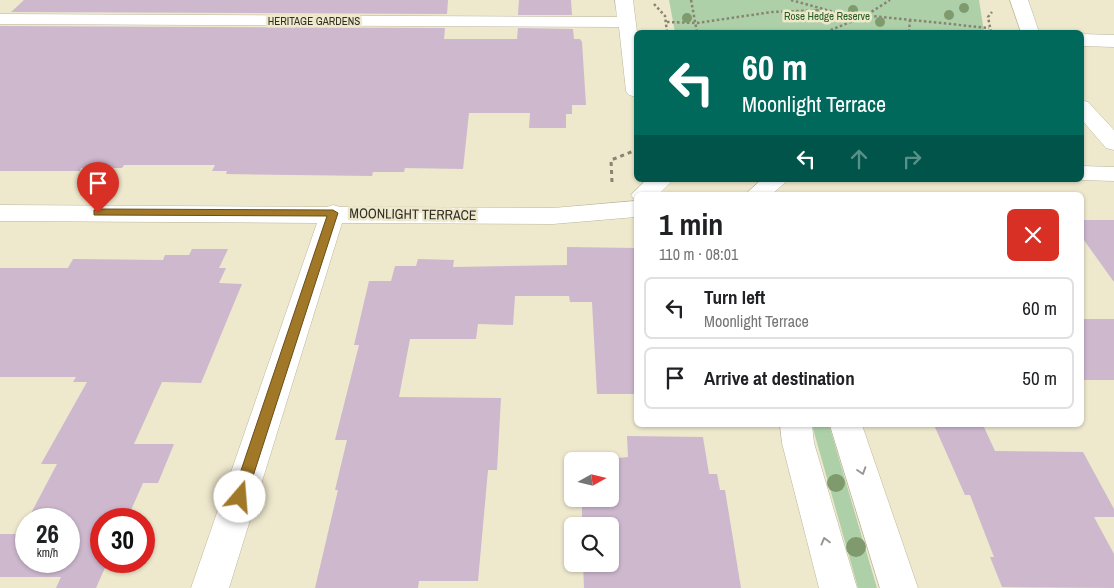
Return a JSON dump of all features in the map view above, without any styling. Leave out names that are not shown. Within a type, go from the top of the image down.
[{"type":"street","points":[[624,0],[634,74]]},
{"type":"street","points":[[1019,0],[1029,30]]},
{"type":"street","name":"HERITAGE GARDENS","points":[[0,19],[628,22]]},
{"type":"street","points":[[1084,40],[1114,41]]},
{"type":"street","points":[[1084,109],[1114,143]]},
{"type":"street","points":[[1084,173],[1114,174]]},
{"type":"street","points":[[647,192],[659,182]]},
{"type":"street","name":"MOONLIGHT TERRACE","points":[[0,213],[333,213],[553,216],[629,206]]},
{"type":"street","points":[[210,588],[333,213]]},
{"type":"street","points":[[796,427],[798,444],[838,588]]},
{"type":"street","points":[[847,427],[899,588]]},
{"type":"path","points":[[691,0],[698,30]]},
{"type":"path","points":[[791,0],[826,10],[865,16],[989,28]]},
{"type":"path","points":[[831,30],[865,16],[890,0]]},
{"type":"path","points":[[649,2],[662,12],[667,22],[666,30]]},
{"type":"path","points":[[667,22],[697,23],[772,12],[826,10]]},
{"type":"path","points":[[908,30],[910,20]]},
{"type":"path","points":[[612,183],[611,160],[634,151]]},
{"type":"green space","name":"Rose Hedge Reserve","points":[[669,0],[979,0],[984,30],[675,30]]},
{"type":"green space","points":[[813,427],[830,427],[877,588],[858,588]]},
{"type":"building","points":[[24,0],[448,0],[447,14],[11,12]]},
{"type":"building","points":[[519,0],[571,0],[572,15],[518,15]]},
{"type":"building","points":[[0,26],[445,28],[444,39],[517,39],[518,28],[573,29],[574,39],[580,39],[582,42],[586,105],[572,105],[572,114],[566,114],[566,128],[529,128],[530,113],[469,113],[463,169],[405,168],[404,172],[373,172],[372,176],[226,174],[227,171],[212,171],[215,165],[124,165],[122,168],[81,168],[80,171],[0,171]]},
{"type":"building","points":[[1084,220],[1114,220],[1114,282],[1084,240]]},
{"type":"building","points":[[567,247],[634,248],[634,394],[597,394],[592,302],[570,302],[569,296],[515,296],[513,325],[478,324],[476,339],[410,339],[399,397],[501,398],[497,470],[488,470],[478,581],[419,581],[418,588],[315,588],[338,490],[335,490],[347,440],[335,440],[359,345],[354,345],[369,281],[391,281],[395,266],[416,266],[418,259],[454,260],[453,267],[567,265]]},
{"type":"building","points":[[192,249],[228,249],[219,268],[226,268],[219,283],[242,284],[201,383],[162,382],[134,444],[174,444],[158,483],[143,483],[132,508],[90,508],[90,573],[103,573],[96,588],[56,588],[61,577],[0,577],[0,534],[15,534],[15,573],[80,573],[80,508],[34,508],[57,464],[41,464],[87,382],[73,382],[76,377],[0,377],[0,268],[68,268],[73,259],[163,260],[165,255],[189,255]]},
{"type":"building","points":[[1084,319],[1114,319],[1114,380],[1084,380]]},
{"type":"building","points":[[935,427],[984,427],[995,451],[1083,452],[1114,509],[1114,517],[1094,517],[1114,554],[1114,588],[1002,587],[990,557],[994,557],[970,495],[965,495]]},
{"type":"building","points":[[627,436],[703,437],[709,474],[717,474],[720,490],[725,490],[741,588],[584,588],[583,572],[619,572],[619,517],[582,517],[582,508],[619,508],[619,458],[628,457]]},
{"type":"route","points":[[98,213],[333,213],[322,241],[240,497]]}]
